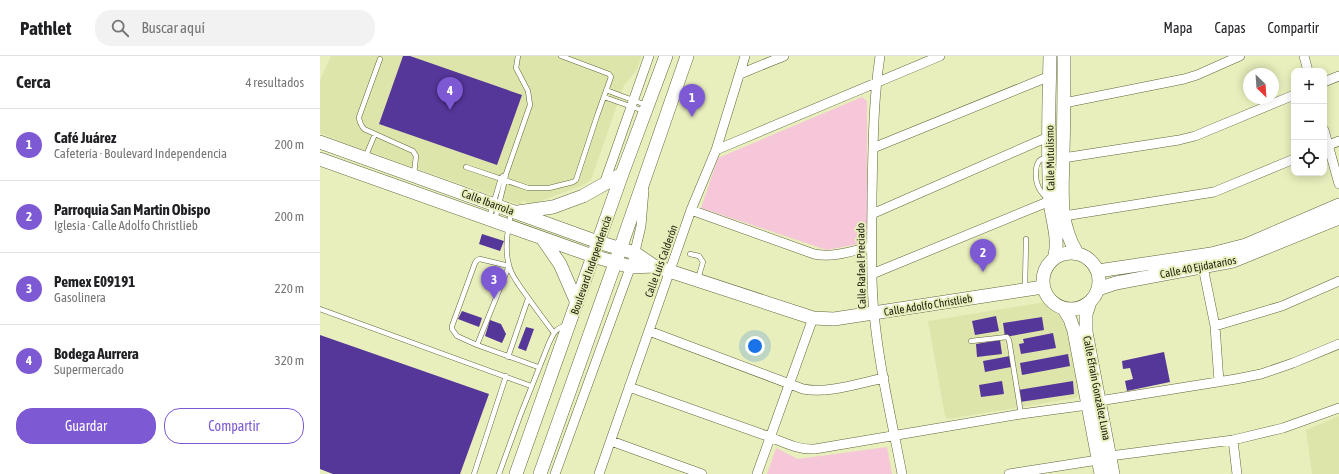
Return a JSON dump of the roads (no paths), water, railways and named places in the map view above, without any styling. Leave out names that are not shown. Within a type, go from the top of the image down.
[{"type":"main road","name":"Boulevard Independencia","points":[[516,474],[622,174],[666,56]]},
{"type":"main road","name":"Boulevard Independencia","points":[[540,474],[687,56]]},
{"type":"main road","name":"Calle Mutulismo","points":[[1050,56],[1048,137],[1050,201],[1056,243],[1054,259]]},
{"type":"main road","name":"Calle Mutulismo","points":[[1064,56],[1062,188],[1066,230],[1077,253]]},
{"type":"main road","name":"Calle Ibarrola","points":[[320,142],[598,242],[635,253],[654,266],[812,318]]},
{"type":"main road","name":"Calle Ibarrola","points":[[320,160],[508,227],[615,263],[631,267],[654,266]]},
{"type":"main road","points":[[513,211],[553,207],[583,196],[622,174]]},
{"type":"main road","name":"Calle 40 Ejidatarios","points":[[1098,289],[1162,267],[1246,245],[1339,205]]},
{"type":"main road","name":"Calle 40 Ejidatarios","points":[[1098,271],[1221,264],[1242,258],[1339,218]]},
{"type":"main road","points":[[542,238],[560,264],[577,302]]},
{"type":"main road","points":[[1077,253],[1085,256],[1096,266],[1100,282],[1095,296],[1090,302],[1073,310],[1056,305],[1050,300],[1043,287],[1043,278],[1045,269],[1054,259],[1063,254],[1077,253]]},
{"type":"main road","name":"Calle Adolfo Christlieb","points":[[812,318],[834,319],[1043,287]]},
{"type":"main road","name":"Calle Efraín González Luna","points":[[1090,302],[1085,321],[1094,403],[1104,458],[1113,474]]},
{"type":"main road","name":"Calle Efraín González Luna","points":[[1063,308],[1070,319],[1074,331],[1094,403]]},
{"type":"main road","name":"Calle Efraín González Luna","points":[[1101,474],[1104,458]]},
{"type":"street","points":[[604,184],[649,56]]},
{"type":"street","name":"Calle Luis Calderón","points":[[599,474],[691,210],[716,150],[745,56]]},
{"type":"street","points":[[740,74],[784,56]]},
{"type":"street","name":"Calle Rafael Preciado","points":[[880,56],[876,82],[873,148],[872,274],[874,313],[884,378],[902,474]]},
{"type":"street","points":[[716,150],[940,56]]},
{"type":"street","points":[[1064,103],[1184,79],[1197,75],[1240,56]]},
{"type":"street","points":[[1304,56],[1307,68]]},
{"type":"street","points":[[873,148],[1050,76]]},
{"type":"street","points":[[1327,81],[1339,76]]},
{"type":"street","points":[[1063,158],[1179,140],[1194,136],[1291,96]]},
{"type":"street","points":[[872,214],[1048,137]]},
{"type":"street","points":[[1327,146],[1339,140]]},
{"type":"street","points":[[1327,149],[1339,184]]},
{"type":"street","points":[[1064,216],[1214,192],[1291,161]]},
{"type":"street","points":[[555,474],[631,267],[641,226],[644,179]]},
{"type":"street","points":[[872,274],[1050,201]]},
{"type":"street","points":[[691,210],[814,254],[825,256],[836,255],[872,246]]},
{"type":"street","points":[[1203,266],[1215,326],[1219,382]]},
{"type":"street","points":[[1215,326],[1282,306],[1339,281]]},
{"type":"street","points":[[758,474],[812,318]]},
{"type":"street","points":[[649,331],[803,389],[813,391],[830,389],[884,378]]},
{"type":"street","points":[[629,387],[770,437],[791,446],[811,450],[1261,374],[1293,363],[1339,344]]},
{"type":"street","points":[[1009,474],[1104,458],[1233,440],[1283,428],[1339,408]]},
{"type":"street","points":[[1233,440],[1237,474]]},
{"type":"street","points":[[611,441],[702,474]]},
{"type":"lane","points":[[492,221],[503,179],[530,105],[528,91],[516,68],[518,56]]},
{"type":"lane","points":[[466,167],[528,188],[536,189],[549,188],[576,180],[611,76],[561,56]]},
{"type":"lane","points":[[380,59],[359,117],[361,126],[413,151],[416,156],[414,176]]},
{"type":"lane","points":[[606,90],[632,103]]},
{"type":"lane","points":[[604,97],[647,108]]},
{"type":"lane","points":[[364,158],[375,134]]},
{"type":"lane","points":[[513,211],[508,227],[507,252],[509,266],[528,299],[554,333]]},
{"type":"lane","points":[[1025,290],[1026,239]]},
{"type":"lane","points":[[690,254],[699,256],[703,262],[698,280]]},
{"type":"lane","points":[[509,266],[480,259],[475,262],[452,329],[457,336],[477,345],[538,367]]},
{"type":"lane","points":[[477,345],[509,266]]},
{"type":"lane","points":[[508,356],[528,299]]},
{"type":"lane","points":[[320,309],[531,386]]},
{"type":"lane","points":[[499,474],[538,367],[554,333],[560,327],[569,326]]},
{"type":"lane","points":[[971,341],[1007,337],[1009,340],[1021,414]]},
{"type":"lane","points":[[474,474],[506,376]]},
{"type":"place","name":"Bodega Aurrera","points":[[450,110]]},
{"type":"place","name":"Café Juárez","points":[[692,117]]},
{"type":"place","name":"Parroquia San Martin Obispo","points":[[983,272]]},
{"type":"place","name":"Pemex E09191","points":[[494,299]]}]
